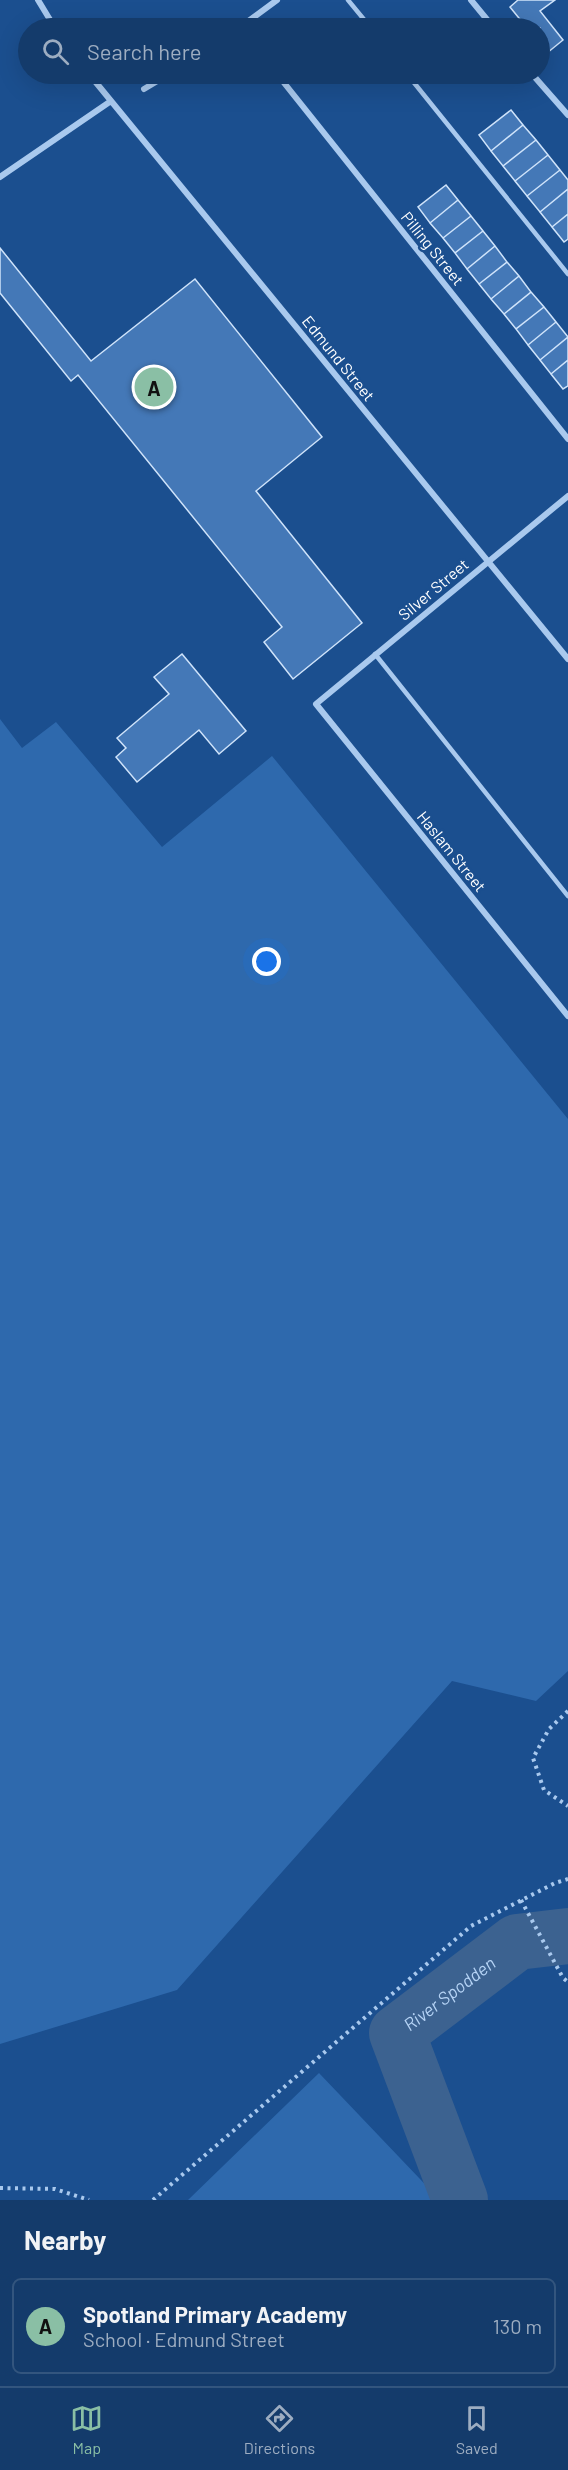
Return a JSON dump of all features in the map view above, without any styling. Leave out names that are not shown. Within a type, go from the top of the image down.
[{"type":"street","points":[[38,0],[49,18]]},
{"type":"street","points":[[253,18],[277,0]]},
{"type":"street","points":[[471,0],[486,18]]},
{"type":"street","name":"Edmund Street","points":[[97,84],[568,659]]},
{"type":"street","points":[[144,89],[152,84]]},
{"type":"street","name":"Pilling Street","points":[[285,84],[568,439]]},
{"type":"street","points":[[541,84],[568,115]]},
{"type":"street","points":[[0,177],[111,101]]},
{"type":"street","name":"Silver Street","points":[[316,704],[568,496]]},
{"type":"street","name":"Haslam Street","points":[[316,704],[568,1016]]},
{"type":"lane","points":[[348,0],[362,18]]},
{"type":"lane","points":[[415,84],[568,274]]},
{"type":"lane","points":[[375,654],[568,896]]},
{"type":"path","points":[[568,1711],[549,1729],[533,1758],[544,1790],[568,1806]]},
{"type":"path","points":[[153,2200],[471,1926],[555,1883],[568,1879]]},
{"type":"path","points":[[521,1900],[563,1978],[568,1982]]},
{"type":"path","points":[[0,2188],[55,2189],[89,2200]]},
{"type":"shaded area","points":[[0,719],[22,748],[56,722],[162,847],[272,756],[568,1119],[568,1671],[536,1701],[452,1681],[177,1990],[0,2044]]},
{"type":"shaded area","points":[[319,2073],[440,2200],[188,2200]]},
{"type":"building","points":[[518,0],[555,0],[540,11],[546,18],[519,18],[510,7]]},
{"type":"building","points":[[550,24],[563,40],[550,51]]},
{"type":"building","points":[[511,110],[523,125],[491,151],[479,135]]},
{"type":"building","points":[[523,125],[536,140],[503,166],[491,151]]},
{"type":"building","points":[[536,140],[548,155],[515,181],[503,166]]},
{"type":"building","points":[[548,155],[560,170],[527,196],[515,181]]},
{"type":"building","points":[[560,170],[568,180],[568,189],[540,212],[527,196]]},
{"type":"building","points":[[446,185],[458,200],[430,223],[418,207]]},
{"type":"building","points":[[568,189],[568,214],[552,227],[540,212]]},
{"type":"building","points":[[458,200],[471,216],[443,238],[430,223]]},
{"type":"building","points":[[568,214],[568,239],[564,242],[552,227]]},
{"type":"building","points":[[471,216],[483,231],[455,253],[443,238]]},
{"type":"building","points":[[483,231],[495,246],[467,269],[455,253]]},
{"type":"building","points":[[495,246],[507,262],[479,284],[467,269]]},
{"type":"building","points":[[0,248],[91,361],[195,279],[322,437],[256,491],[362,623],[293,679],[264,642],[282,627],[78,375],[71,381],[0,293]]},
{"type":"building","points":[[507,262],[519,276],[491,299],[479,284]]},
{"type":"building","points":[[519,276],[531,292],[504,314],[491,299]]},
{"type":"building","points":[[531,292],[544,307],[516,329],[504,314]]},
{"type":"building","points":[[544,307],[556,322],[528,345],[516,329]]},
{"type":"building","points":[[556,322],[568,337],[540,360],[528,345]]},
{"type":"building","points":[[568,337],[568,360],[551,374],[540,360]]},
{"type":"building","points":[[568,360],[568,386],[563,389],[551,374]]},
{"type":"building","points":[[182,654],[246,731],[219,754],[199,730],[137,782],[116,757],[126,748],[117,738],[169,694],[154,677]]},
{"type":"waterway","name":"River Spodden","points":[[460,2200],[397,2033],[517,1942],[568,1936]]},
{"type":"place","name":"Spotland Primary Academy","points":[[154,387]]}]
